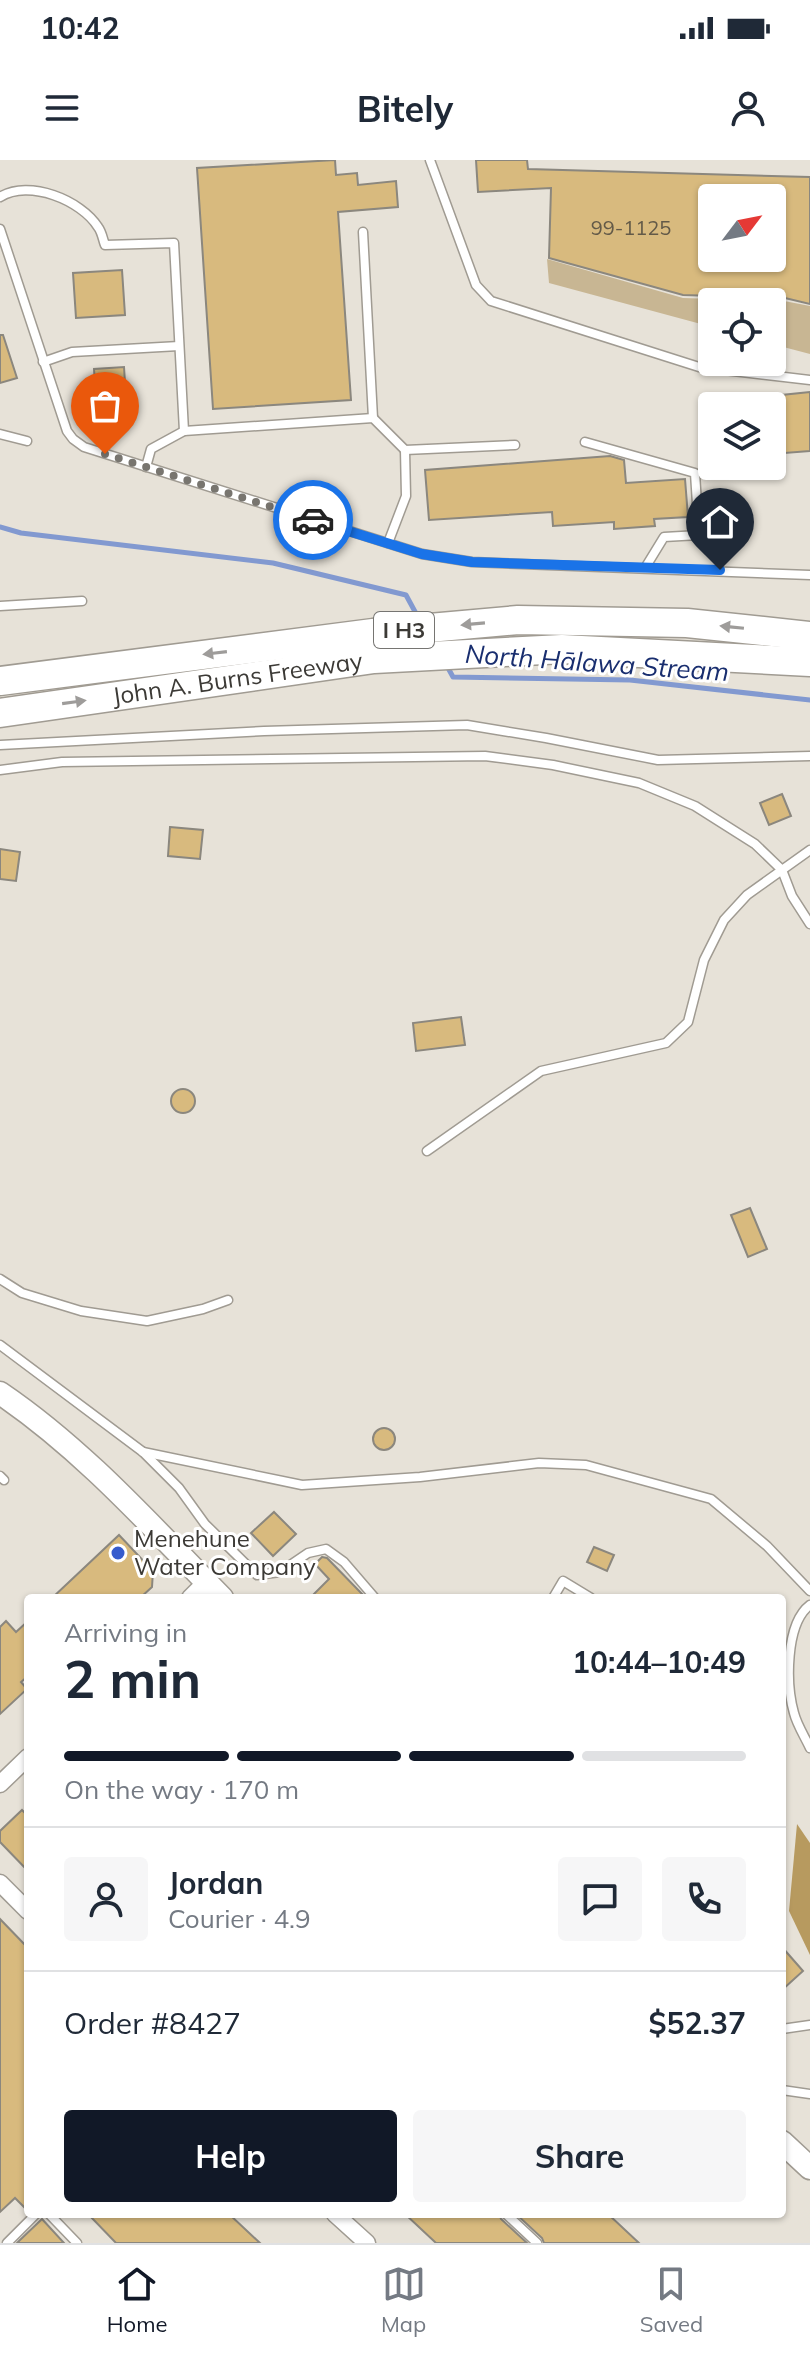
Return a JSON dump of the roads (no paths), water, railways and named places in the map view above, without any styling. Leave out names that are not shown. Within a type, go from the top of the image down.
[{"type":"highway","name":"John A. Burns Freeway","points":[[0,681],[373,633],[518,620],[687,623],[810,636]]},
{"type":"highway","name":"John A. Burns Freeway","points":[[0,713],[374,659],[562,649],[810,662]]},
{"type":"street","points":[[0,1393],[37,1419],[86,1462],[206,1593]]},
{"type":"street","points":[[0,1784],[24,1761]]},
{"type":"street","points":[[0,1883],[24,1907]]},
{"type":"street","points":[[786,2146],[810,2168]]},
{"type":"street","points":[[339,2218],[367,2243]]},
{"type":"lane","points":[[430,160],[476,285],[491,301],[699,367],[810,380]]},
{"type":"lane","points":[[0,197],[7,192],[34,190],[65,201],[84,212],[99,228],[105,245],[174,243],[184,431]]},
{"type":"lane","points":[[0,229],[67,431],[84,447],[422,554],[472,562],[810,575]]},
{"type":"lane","points":[[363,232],[373,418],[405,450],[406,496],[388,543]]},
{"type":"lane","points":[[43,362],[72,352],[179,346]]},
{"type":"lane","points":[[146,467],[151,449],[184,431],[373,418]]},
{"type":"lane","points":[[0,434],[27,441]]},
{"type":"lane","points":[[585,442],[695,473],[699,535],[664,537],[645,568]]},
{"type":"lane","points":[[405,450],[515,445]]},
{"type":"lane","points":[[0,606],[82,601]]},
{"type":"lane","points":[[0,745],[249,731],[467,725],[658,760],[810,756]]},
{"type":"lane","points":[[0,770],[62,762],[485,756],[540,763],[639,783],[695,806],[755,844],[782,870],[792,896],[810,924]]},
{"type":"lane","points":[[427,1151],[541,1071],[666,1043],[688,1022],[704,960],[724,920],[747,895],[810,850]]},
{"type":"lane","points":[[0,1279],[22,1293],[81,1311],[147,1321],[203,1309],[228,1300]]},
{"type":"lane","points":[[0,1345],[143,1452],[179,1488],[205,1524],[257,1575],[280,1572],[308,1553],[326,1549],[344,1562],[372,1594]]},
{"type":"lane","points":[[143,1452],[302,1485],[420,1477],[539,1463],[586,1465],[711,1499],[767,1546],[810,1591]]},
{"type":"lane","points":[[555,1594],[563,1581],[584,1594]]},
{"type":"lane","points":[[810,1605],[801,1612],[791,1647],[788,1682],[794,1715],[810,1748]]},
{"type":"lane","points":[[786,2028],[810,2025]]},
{"type":"lane","points":[[786,2091],[810,2094]]},
{"type":"lane","points":[[7,2243],[32,2218]]},
{"type":"lane","points":[[53,2218],[77,2243]]},
{"type":"lane","points":[[510,2218],[537,2243]]},
{"type":"waterway","name":"North Hālawa Stream","points":[[0,527],[21,533],[273,563],[406,595],[419,619]]},
{"type":"waterway","name":"North Hālawa Stream","points":[[447,666],[453,677],[630,680],[810,700]]},
{"type":"place","name":"Menehune Water Company","points":[[118,1553]]}]
